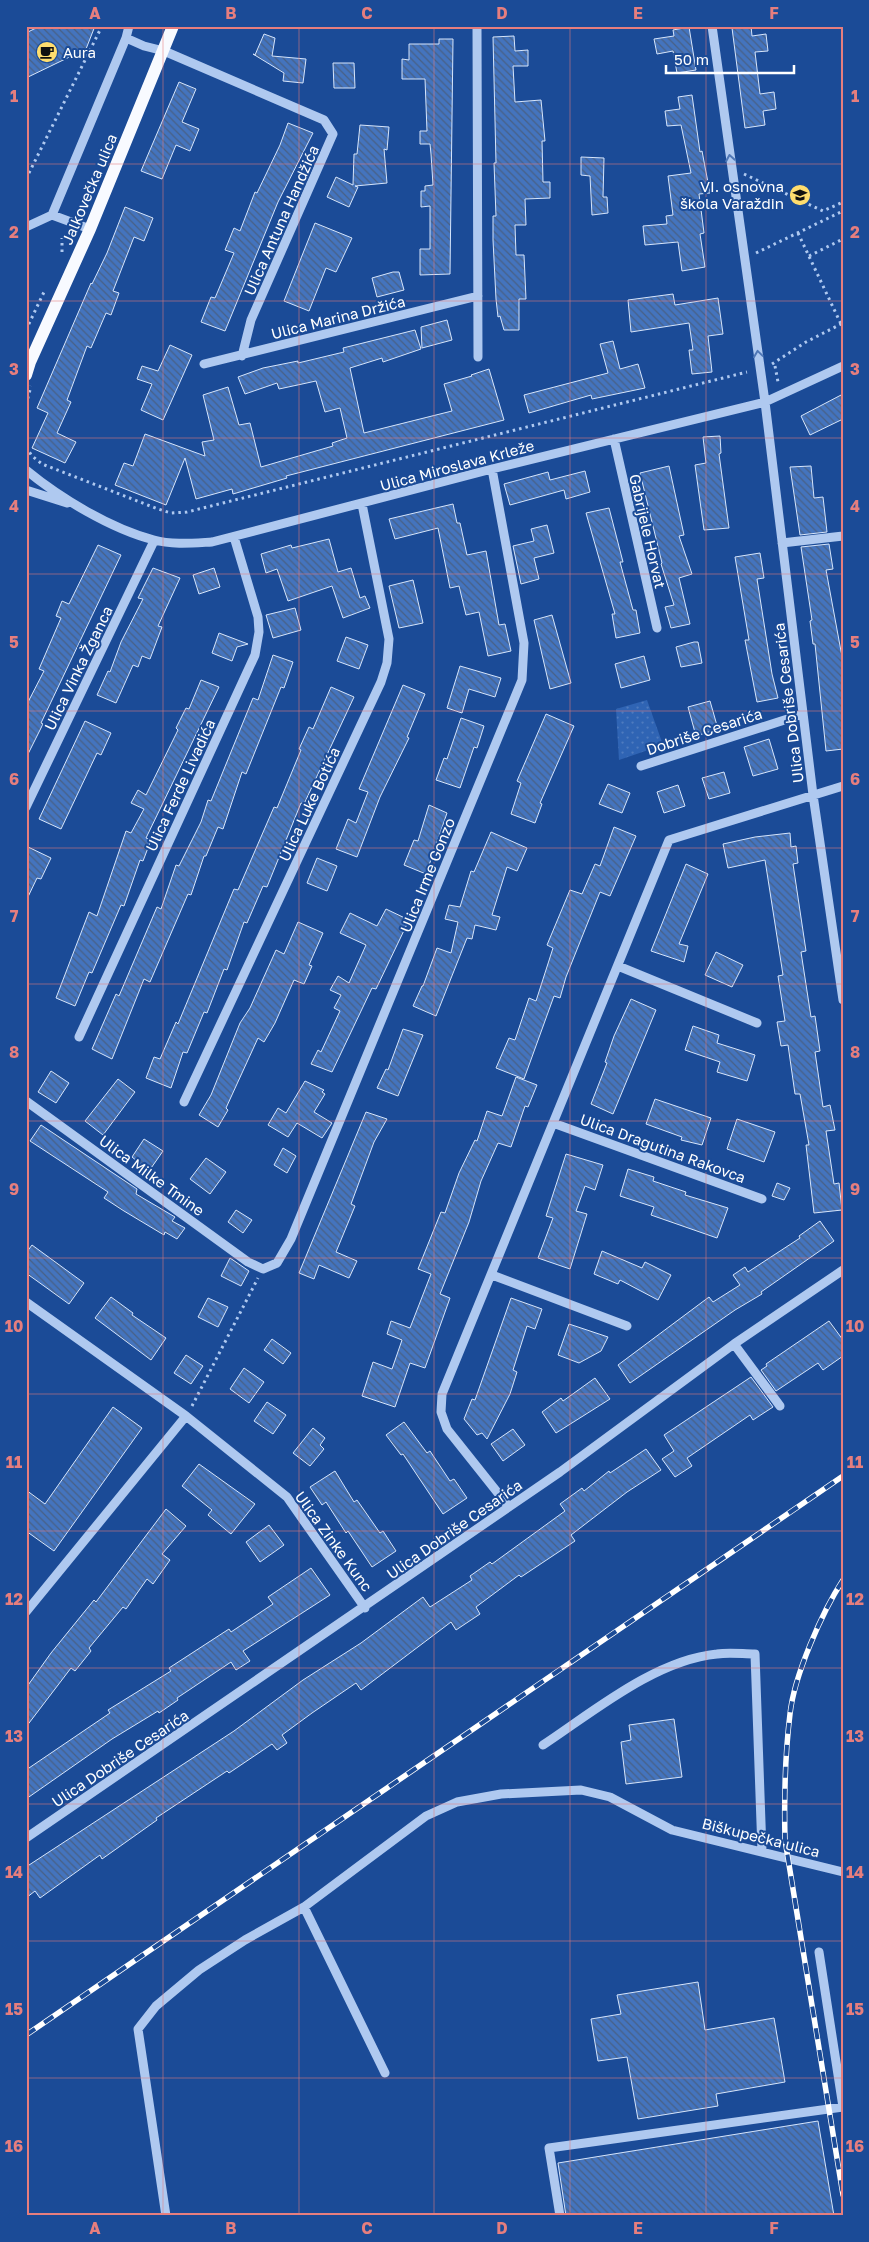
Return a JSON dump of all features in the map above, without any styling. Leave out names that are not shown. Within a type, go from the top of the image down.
[{"type":"main road","name":"Jalkovečka ulica","points":[[26,375],[28,365],[90,229],[174,26]]},
{"type":"street","points":[[26,227],[52,215],[126,38],[129,26]]},
{"type":"street","points":[[477,26],[478,357]]},
{"type":"street","name":"Ulica Dobriše Cesarića","points":[[712,26],[765,402],[813,795],[843,1000]]},
{"type":"street","points":[[126,38],[144,46],[164,51]]},
{"type":"street","name":"Ulica Antuna Handžića","points":[[164,51],[324,120],[333,134],[251,320],[242,356]]},
{"type":"street","points":[[52,215],[90,229]]},
{"type":"street","name":"Ulica Marina Držića","points":[[204,364],[478,296]]},
{"type":"street","name":"Ulica Miroslava Krleže","points":[[26,490],[77,506],[130,532],[154,540],[168,543],[212,542],[492,469],[765,402],[843,366]]},
{"type":"street","name":"Gabrijele Horvat","points":[[614,439],[657,628]]},
{"type":"street","name":"Ulica Irme Gonzo","points":[[263,1269],[277,1263],[291,1240],[522,680],[524,643],[492,469]]},
{"type":"street","name":"Ulica Miroslava Krleže","points":[[26,470],[77,506]]},
{"type":"street","name":"Ulica Luke Botića","points":[[184,1102],[381,682],[387,663],[389,639],[386,616],[362,504]]},
{"type":"street","points":[[782,543],[843,536]]},
{"type":"street","name":"Ulica Ferde Livadića","points":[[79,1037],[255,654],[259,632],[258,617],[234,537]]},
{"type":"street","name":"Ulica Vinka Žganca","points":[[26,807],[154,540]]},
{"type":"street","name":"Dobriše Cesarića","points":[[641,766],[803,714]]},
{"type":"street","points":[[509,1507],[446,1429],[441,1412],[442,1394],[492,1276],[669,840],[843,786]]},
{"type":"street","points":[[618,966],[757,1023]]},
{"type":"street","name":"Ulica Milke Tmine","points":[[26,1101],[248,1262],[263,1269]]},
{"type":"street","name":"Ulica Dragutina Rakovca","points":[[553,1123],[762,1199]]},
{"type":"street","name":"Ulica Dobriše Cesarića","points":[[26,1838],[365,1608],[509,1507],[734,1344],[843,1270]]},
{"type":"street","points":[[492,1276],[627,1326]]},
{"type":"street","name":"Ulica Zinke Kunc","points":[[26,1302],[186,1416],[287,1497],[365,1608]]},
{"type":"street","points":[[734,1344],[780,1406]]},
{"type":"street","points":[[26,1612],[186,1416]]},
{"type":"street","points":[[543,1745],[642,1680],[673,1665],[716,1654],[755,1654],[762,1851]]},
{"type":"street","name":"Biškupečka ulica","points":[[166,2216],[138,2029],[156,2006],[200,1970],[245,1940],[304,1907],[426,1816],[457,1802],[501,1794],[581,1790],[610,1797],[672,1830],[843,1872]]},
{"type":"street","points":[[304,1907],[385,2073]]},
{"type":"street","points":[[560,2216],[549,2148],[843,2107],[819,1952]]},
{"type":"path","points":[[26,180],[102,26]]},
{"type":"path","points":[[732,169],[823,211],[843,202]]},
{"type":"path","points":[[745,258],[843,211]]},
{"type":"path","points":[[770,366],[806,342],[842,324],[798,233]]},
{"type":"path","points":[[59,259],[63,250],[62,238]]},
{"type":"path","points":[[809,256],[843,239]]},
{"type":"path","points":[[26,330],[46,286]]},
{"type":"path","points":[[774,363],[778,383]]},
{"type":"path","points":[[26,447],[32,456],[42,464],[171,513],[187,512],[747,372]]},
{"type":"path","points":[[186,1416],[263,1269]]},
{"type":"shaded area","points":[[647,700],[663,745],[619,760],[616,709]]},
{"type":"building","points":[[40,26],[95,26],[86,49],[26,78],[26,33]]},
{"type":"building","points":[[751,26],[752,36],[766,34],[768,51],[755,52],[760,94],[774,92],[776,109],[763,111],[765,125],[745,128],[732,28]]},
{"type":"building","points":[[689,27],[696,70],[677,73],[673,51],[657,54],[654,39],[674,36],[673,30]]},
{"type":"building","points":[[264,34],[275,38],[272,56],[306,59],[303,83],[283,81],[284,73],[253,54],[255,55]]},
{"type":"building","points":[[514,36],[515,51],[528,50],[528,66],[513,66],[515,102],[541,100],[545,141],[542,141],[543,182],[550,182],[550,198],[525,199],[526,225],[515,225],[516,255],[524,255],[526,299],[519,299],[519,330],[504,330],[500,316],[498,317],[493,240],[493,216],[496,216],[494,163],[496,163],[493,37]]},
{"type":"building","points":[[439,39],[453,39],[450,274],[420,275],[420,249],[430,249],[430,206],[421,207],[421,191],[425,191],[425,186],[433,185],[430,144],[420,144],[420,131],[427,131],[425,79],[402,79],[402,59],[409,60],[409,44],[439,44]]},
{"type":"building","points":[[333,63],[354,63],[355,88],[334,88]]},
{"type":"building","points":[[179,82],[196,89],[182,122],[199,129],[190,151],[176,145],[162,179],[141,171]]},
{"type":"building","points":[[692,95],[700,152],[702,151],[710,193],[699,194],[704,233],[700,234],[705,267],[682,271],[678,242],[645,245],[643,226],[667,224],[666,216],[673,215],[668,176],[691,173],[681,125],[667,126],[665,111],[680,109],[678,97]]},
{"type":"building","points":[[288,123],[313,133],[278,202],[225,331],[201,322],[211,297],[215,298],[234,253],[225,250],[234,228],[240,231],[255,192],[257,193],[280,145]]},
{"type":"building","points":[[360,125],[389,127],[387,150],[384,149],[387,183],[355,186],[358,187],[349,207],[327,197],[336,177],[353,185],[354,154],[357,154]]},
{"type":"building","points":[[581,157],[604,158],[603,197],[607,197],[608,213],[592,215],[590,176],[581,175]]},
{"type":"building","points":[[125,207],[153,218],[144,241],[134,237],[113,291],[119,293],[111,315],[106,313],[91,348],[87,346],[67,400],[71,402],[57,433],[76,442],[65,463],[32,448],[48,413],[37,408],[91,283],[107,253]]},
{"type":"building","points":[[315,223],[352,238],[336,272],[326,268],[309,311],[284,301]]},
{"type":"building","points":[[399,272],[404,290],[377,297],[372,278]]},
{"type":"building","points":[[673,294],[675,305],[718,298],[723,334],[708,336],[712,372],[692,374],[689,350],[693,350],[689,323],[631,332],[628,300]]},
{"type":"building","points":[[447,320],[452,340],[422,348],[421,327]]},
{"type":"building","points":[[415,330],[421,349],[383,362],[382,358],[350,368],[364,433],[452,411],[444,384],[489,369],[504,420],[286,476],[287,478],[233,494],[232,489],[196,499],[185,458],[166,505],[115,485],[124,463],[133,466],[145,434],[205,456],[202,442],[214,440],[203,395],[228,387],[239,425],[250,423],[261,467],[333,446],[332,443],[347,438],[340,408],[325,412],[316,381],[279,389],[277,383],[245,394],[238,377],[263,368],[298,361],[298,363],[344,352],[343,348]]},
{"type":"building","points":[[613,341],[620,369],[638,364],[645,388],[592,399],[591,395],[529,413],[524,395],[608,373],[600,344]]},
{"type":"building","points":[[170,345],[192,355],[163,420],[141,410],[152,384],[137,379],[142,366],[158,371]]},
{"type":"building","points":[[843,394],[843,419],[810,435],[801,416]]},
{"type":"building","points":[[720,436],[721,453],[719,454],[729,528],[704,530],[695,465],[706,463],[703,437]]},
{"type":"building","points":[[669,466],[684,535],[679,536],[692,574],[679,578],[690,624],[671,628],[665,607],[674,605],[661,564],[640,473]]},
{"type":"building","points":[[811,466],[814,498],[823,497],[827,532],[800,535],[790,467]]},
{"type":"building","points":[[585,471],[590,492],[566,499],[564,490],[510,505],[504,484],[548,472],[550,480]]},
{"type":"building","points":[[453,504],[457,523],[460,523],[467,555],[486,551],[499,625],[505,624],[511,651],[488,656],[479,612],[466,615],[459,586],[450,588],[438,528],[395,539],[389,519]]},
{"type":"building","points":[[609,508],[623,562],[620,562],[633,610],[636,610],[640,633],[616,638],[612,614],[615,614],[586,513]]},
{"type":"building","points":[[547,525],[554,553],[534,558],[539,579],[521,584],[513,546],[534,541],[531,529]]},
{"type":"building","points":[[329,539],[338,572],[351,568],[360,598],[365,596],[370,608],[343,618],[332,586],[288,601],[277,569],[266,573],[261,554],[291,545],[292,548]]},
{"type":"building","points":[[829,544],[833,569],[826,570],[843,662],[843,749],[826,751],[815,644],[813,644],[810,621],[812,620],[801,547]]},
{"type":"building","points":[[98,545],[121,555],[26,758],[26,706],[44,671],[39,669],[61,618],[56,616],[62,601],[69,604]]},
{"type":"building","points":[[760,553],[764,578],[757,579],[772,674],[778,698],[757,702],[745,640],[749,640],[735,557]]},
{"type":"building","points":[[153,568],[180,578],[158,626],[162,627],[150,659],[142,656],[138,667],[133,665],[116,703],[97,695],[108,671],[110,672],[121,642],[143,599],[138,598]]},
{"type":"building","points":[[214,568],[220,587],[199,594],[193,575]]},
{"type":"building","points":[[413,580],[423,623],[399,628],[389,586]]},
{"type":"building","points":[[295,608],[301,630],[273,638],[266,615]]},
{"type":"building","points":[[552,615],[571,683],[550,689],[534,620]]},
{"type":"building","points":[[219,633],[248,644],[237,647],[232,661],[212,653]]},
{"type":"building","points":[[346,637],[368,645],[359,669],[337,661]]},
{"type":"building","points":[[698,642],[702,663],[681,667],[676,647]]},
{"type":"building","points":[[273,655],[293,662],[284,688],[281,687],[246,774],[242,772],[223,829],[218,827],[206,856],[204,856],[191,895],[188,894],[150,982],[144,979],[112,1059],[92,1049],[116,994],[119,996],[157,907],[161,909],[176,865],[179,866],[201,822],[208,800],[211,801],[253,698],[258,700]]},
{"type":"building","points":[[644,656],[650,680],[621,688],[615,664]]},
{"type":"building","points":[[460,666],[501,678],[495,697],[469,689],[462,713],[447,708]]},
{"type":"building","points":[[201,680],[219,687],[146,838],[151,840],[143,861],[140,860],[124,906],[121,905],[92,973],[89,972],[75,1006],[56,998],[89,912],[97,916],[126,831],[131,833],[144,809],[131,803],[138,790],[146,795],[178,730],[176,728],[186,708],[189,709]]},
{"type":"building","points":[[403,685],[425,694],[407,737],[409,738],[380,797],[357,857],[336,849],[348,819],[356,823],[368,792],[359,789]]},
{"type":"building","points":[[331,687],[354,697],[304,804],[301,803],[267,887],[263,886],[247,923],[244,922],[227,970],[224,969],[207,1013],[204,1012],[187,1053],[183,1052],[171,1088],[146,1078],[154,1057],[160,1059],[176,1022],[178,1024],[234,889],[238,890],[274,807],[277,808],[309,727],[313,729]]},
{"type":"building","points":[[710,701],[718,729],[696,736],[688,707]]},
{"type":"building","points":[[546,714],[574,726],[540,803],[542,804],[535,823],[511,814],[521,783],[517,781]]},
{"type":"building","points":[[461,718],[484,726],[477,748],[474,747],[460,788],[436,780],[444,758],[447,759]]},
{"type":"building","points":[[85,721],[111,733],[101,755],[97,753],[61,829],[39,819]]},
{"type":"building","points":[[769,739],[778,769],[753,776],[744,747]]},
{"type":"building","points":[[724,772],[730,793],[709,799],[702,778]]},
{"type":"building","points":[[608,784],[630,793],[622,813],[599,804]]},
{"type":"building","points":[[678,785],[685,806],[664,813],[657,792]]},
{"type":"building","points":[[429,805],[447,813],[426,874],[404,865],[414,840],[418,841]]},
{"type":"building","points":[[614,827],[636,836],[610,896],[600,892],[566,977],[560,998],[554,996],[524,1079],[496,1068],[509,1038],[515,1040],[529,998],[536,1001],[553,948],[547,945],[570,890],[582,894],[595,864],[600,866]]},
{"type":"building","points":[[491,832],[527,848],[517,871],[507,867],[492,915],[500,917],[496,930],[475,925],[472,939],[467,938],[436,1016],[413,1006],[423,986],[437,948],[451,953],[458,922],[445,919],[449,905],[460,907],[471,871],[474,872]]},
{"type":"building","points":[[790,833],[791,847],[796,846],[798,863],[793,864],[806,951],[801,952],[811,1017],[815,1016],[820,1051],[815,1052],[823,1107],[830,1105],[835,1130],[826,1131],[834,1184],[839,1183],[842,1210],[814,1213],[806,1145],[809,1145],[800,1094],[795,1094],[788,1045],[781,1046],[777,1022],[785,1021],[778,976],[783,975],[765,860],[728,868],[723,844],[755,837]]},
{"type":"building","points":[[26,846],[51,858],[41,879],[37,878],[26,901]]},
{"type":"building","points":[[317,858],[337,866],[327,891],[307,883]]},
{"type":"building","points":[[686,864],[708,874],[679,944],[688,946],[684,962],[651,951]]},
{"type":"building","points":[[386,909],[409,920],[376,989],[372,988],[332,1072],[311,1064],[318,1050],[321,1052],[340,1011],[334,1008],[341,995],[330,990],[338,976],[349,983],[366,945],[340,933],[350,913],[377,926]]},
{"type":"building","points":[[298,922],[323,933],[309,965],[312,966],[304,984],[294,980],[275,1023],[264,1042],[258,1038],[226,1108],[228,1110],[218,1127],[199,1115],[211,1095],[240,1023],[250,1008],[276,950],[284,954]]},
{"type":"building","points":[[716,952],[743,965],[732,987],[705,975]]},
{"type":"building","points":[[631,999],[656,1010],[613,1114],[591,1104],[607,1063],[605,1062],[614,1036]]},
{"type":"building","points":[[693,1026],[719,1035],[717,1043],[755,1055],[747,1081],[717,1072],[720,1062],[685,1050]]},
{"type":"building","points":[[403,1029],[423,1035],[398,1096],[377,1088],[386,1069],[388,1070]]},
{"type":"building","points":[[51,1071],[69,1083],[56,1103],[38,1092]]},
{"type":"building","points":[[516,1077],[537,1085],[528,1107],[525,1106],[511,1147],[498,1143],[481,1181],[469,1222],[440,1294],[450,1298],[425,1368],[410,1363],[395,1407],[362,1396],[373,1362],[392,1369],[402,1340],[387,1334],[391,1321],[410,1328],[431,1274],[418,1269],[441,1212],[445,1213],[459,1173],[475,1140],[477,1141],[487,1111],[502,1116]]},
{"type":"building","points":[[118,1079],[135,1092],[103,1135],[85,1121]]},
{"type":"building","points":[[305,1081],[324,1090],[322,1092],[325,1094],[314,1112],[332,1123],[322,1138],[297,1123],[288,1137],[268,1125],[278,1108],[286,1113]]},
{"type":"building","points":[[655,1099],[711,1118],[702,1145],[681,1140],[682,1137],[646,1124]]},
{"type":"building","points":[[366,1112],[387,1119],[374,1142],[351,1204],[355,1206],[336,1252],[357,1261],[349,1278],[319,1265],[314,1279],[299,1273]]},
{"type":"building","points":[[737,1119],[775,1132],[764,1162],[727,1149]]},
{"type":"building","points":[[41,1125],[137,1189],[136,1194],[175,1217],[172,1221],[185,1228],[177,1239],[165,1232],[164,1235],[104,1198],[108,1192],[30,1141]]},
{"type":"building","points":[[144,1139],[163,1151],[149,1171],[132,1157]]},
{"type":"building","points":[[283,1148],[296,1156],[287,1173],[274,1165]]},
{"type":"building","points":[[566,1154],[603,1165],[595,1190],[585,1186],[576,1211],[587,1214],[570,1269],[538,1258],[553,1218],[546,1216]]},
{"type":"building","points":[[206,1158],[226,1172],[210,1194],[190,1179]]},
{"type":"building","points":[[628,1169],[654,1177],[653,1181],[686,1192],[685,1195],[728,1208],[717,1238],[651,1215],[654,1207],[620,1196]]},
{"type":"building","points":[[777,1183],[790,1188],[784,1200],[772,1196]]},
{"type":"building","points":[[236,1210],[252,1220],[243,1233],[228,1222]]},
{"type":"building","points":[[820,1221],[834,1241],[761,1292],[762,1294],[735,1310],[630,1383],[618,1365],[709,1297],[713,1302],[740,1285],[733,1275],[745,1267],[748,1272],[800,1238],[799,1236]]},
{"type":"building","points":[[32,1245],[84,1283],[69,1304],[26,1273],[26,1253]]},
{"type":"building","points":[[602,1251],[642,1268],[645,1262],[671,1275],[658,1300],[620,1280],[618,1284],[594,1274]]},
{"type":"building","points":[[230,1258],[249,1271],[241,1286],[221,1276]]},
{"type":"building","points":[[111,1297],[133,1313],[132,1315],[166,1338],[151,1360],[95,1318]]},
{"type":"building","points":[[208,1298],[228,1307],[218,1327],[198,1317]]},
{"type":"building","points":[[511,1298],[542,1309],[535,1329],[527,1326],[513,1370],[517,1372],[510,1394],[487,1439],[482,1433],[477,1435],[464,1419],[472,1399],[475,1400]]},
{"type":"building","points":[[829,1321],[843,1340],[843,1356],[823,1370],[818,1363],[776,1391],[761,1370],[767,1366],[766,1364]]},
{"type":"building","points":[[569,1324],[608,1337],[601,1351],[579,1363],[558,1355]]},
{"type":"building","points":[[272,1339],[291,1353],[283,1364],[264,1350]]},
{"type":"building","points":[[186,1355],[203,1366],[191,1384],[174,1373]]},
{"type":"building","points":[[244,1368],[264,1382],[249,1403],[230,1389]]},
{"type":"building","points":[[751,1377],[773,1407],[753,1420],[750,1415],[687,1458],[692,1466],[675,1477],[662,1459],[674,1451],[664,1435]]},
{"type":"building","points":[[595,1378],[610,1399],[556,1433],[542,1412],[561,1398],[563,1401]]},
{"type":"building","points":[[267,1402],[286,1415],[273,1434],[254,1421]]},
{"type":"building","points":[[113,1407],[142,1428],[54,1551],[26,1531],[26,1490],[45,1504]]},
{"type":"building","points":[[404,1422],[427,1453],[430,1451],[450,1481],[454,1479],[467,1498],[443,1514],[403,1454],[401,1455],[386,1435]]},
{"type":"building","points":[[313,1428],[325,1438],[320,1445],[324,1449],[310,1466],[293,1453]]},
{"type":"building","points":[[513,1429],[525,1445],[503,1461],[491,1444]]},
{"type":"building","points":[[646,1449],[661,1470],[627,1492],[571,1535],[575,1541],[521,1577],[519,1575],[476,1607],[480,1614],[456,1630],[451,1622],[361,1690],[356,1683],[282,1735],[287,1743],[277,1750],[272,1744],[156,1818],[157,1820],[102,1859],[100,1855],[40,1898],[35,1891],[26,1898],[26,1867],[234,1731],[303,1680],[361,1643],[423,1597],[430,1607],[472,1580],[470,1576],[490,1562],[492,1564],[565,1511],[560,1504],[582,1488],[584,1491],[609,1471],[610,1473]]},
{"type":"building","points":[[199,1464],[255,1504],[231,1534],[208,1515],[212,1510],[182,1486]]},
{"type":"building","points":[[335,1471],[354,1502],[357,1500],[380,1533],[383,1531],[396,1551],[372,1567],[348,1531],[346,1533],[326,1502],[322,1505],[310,1487]]},
{"type":"building","points":[[166,1509],[186,1526],[162,1554],[170,1560],[153,1584],[147,1579],[126,1609],[123,1607],[89,1648],[91,1651],[75,1671],[71,1668],[26,1727],[26,1688],[51,1653],[94,1600],[96,1602]]},
{"type":"building","points":[[269,1525],[284,1545],[260,1562],[246,1542]]},
{"type":"building","points":[[311,1568],[330,1595],[243,1651],[250,1661],[236,1670],[231,1662],[177,1698],[178,1700],[159,1713],[158,1711],[112,1739],[26,1799],[26,1770],[110,1713],[108,1710],[171,1671],[169,1668],[229,1629],[231,1632],[273,1604],[268,1597]]},
{"type":"building","points":[[674,1719],[682,1777],[626,1784],[621,1742],[631,1740],[629,1725]]},
{"type":"building","points":[[698,1982],[705,2030],[774,2018],[785,2082],[716,2094],[718,2106],[638,2119],[627,2057],[598,2061],[591,2019],[621,2014],[617,1995]]},
{"type":"building","points":[[818,2121],[834,2216],[566,2216],[558,2163]]},
{"type":"railway","points":[[26,2035],[843,1476]]},
{"type":"railway","points":[[843,1580],[818,1626],[797,1682],[790,1714],[785,1777],[785,1840],[843,2195]]},
{"type":"place","name":"Aura","points":[[47,52]]},
{"type":"place","name":"VI. osnovna škola Varaždin","points":[[800,195]]}]
